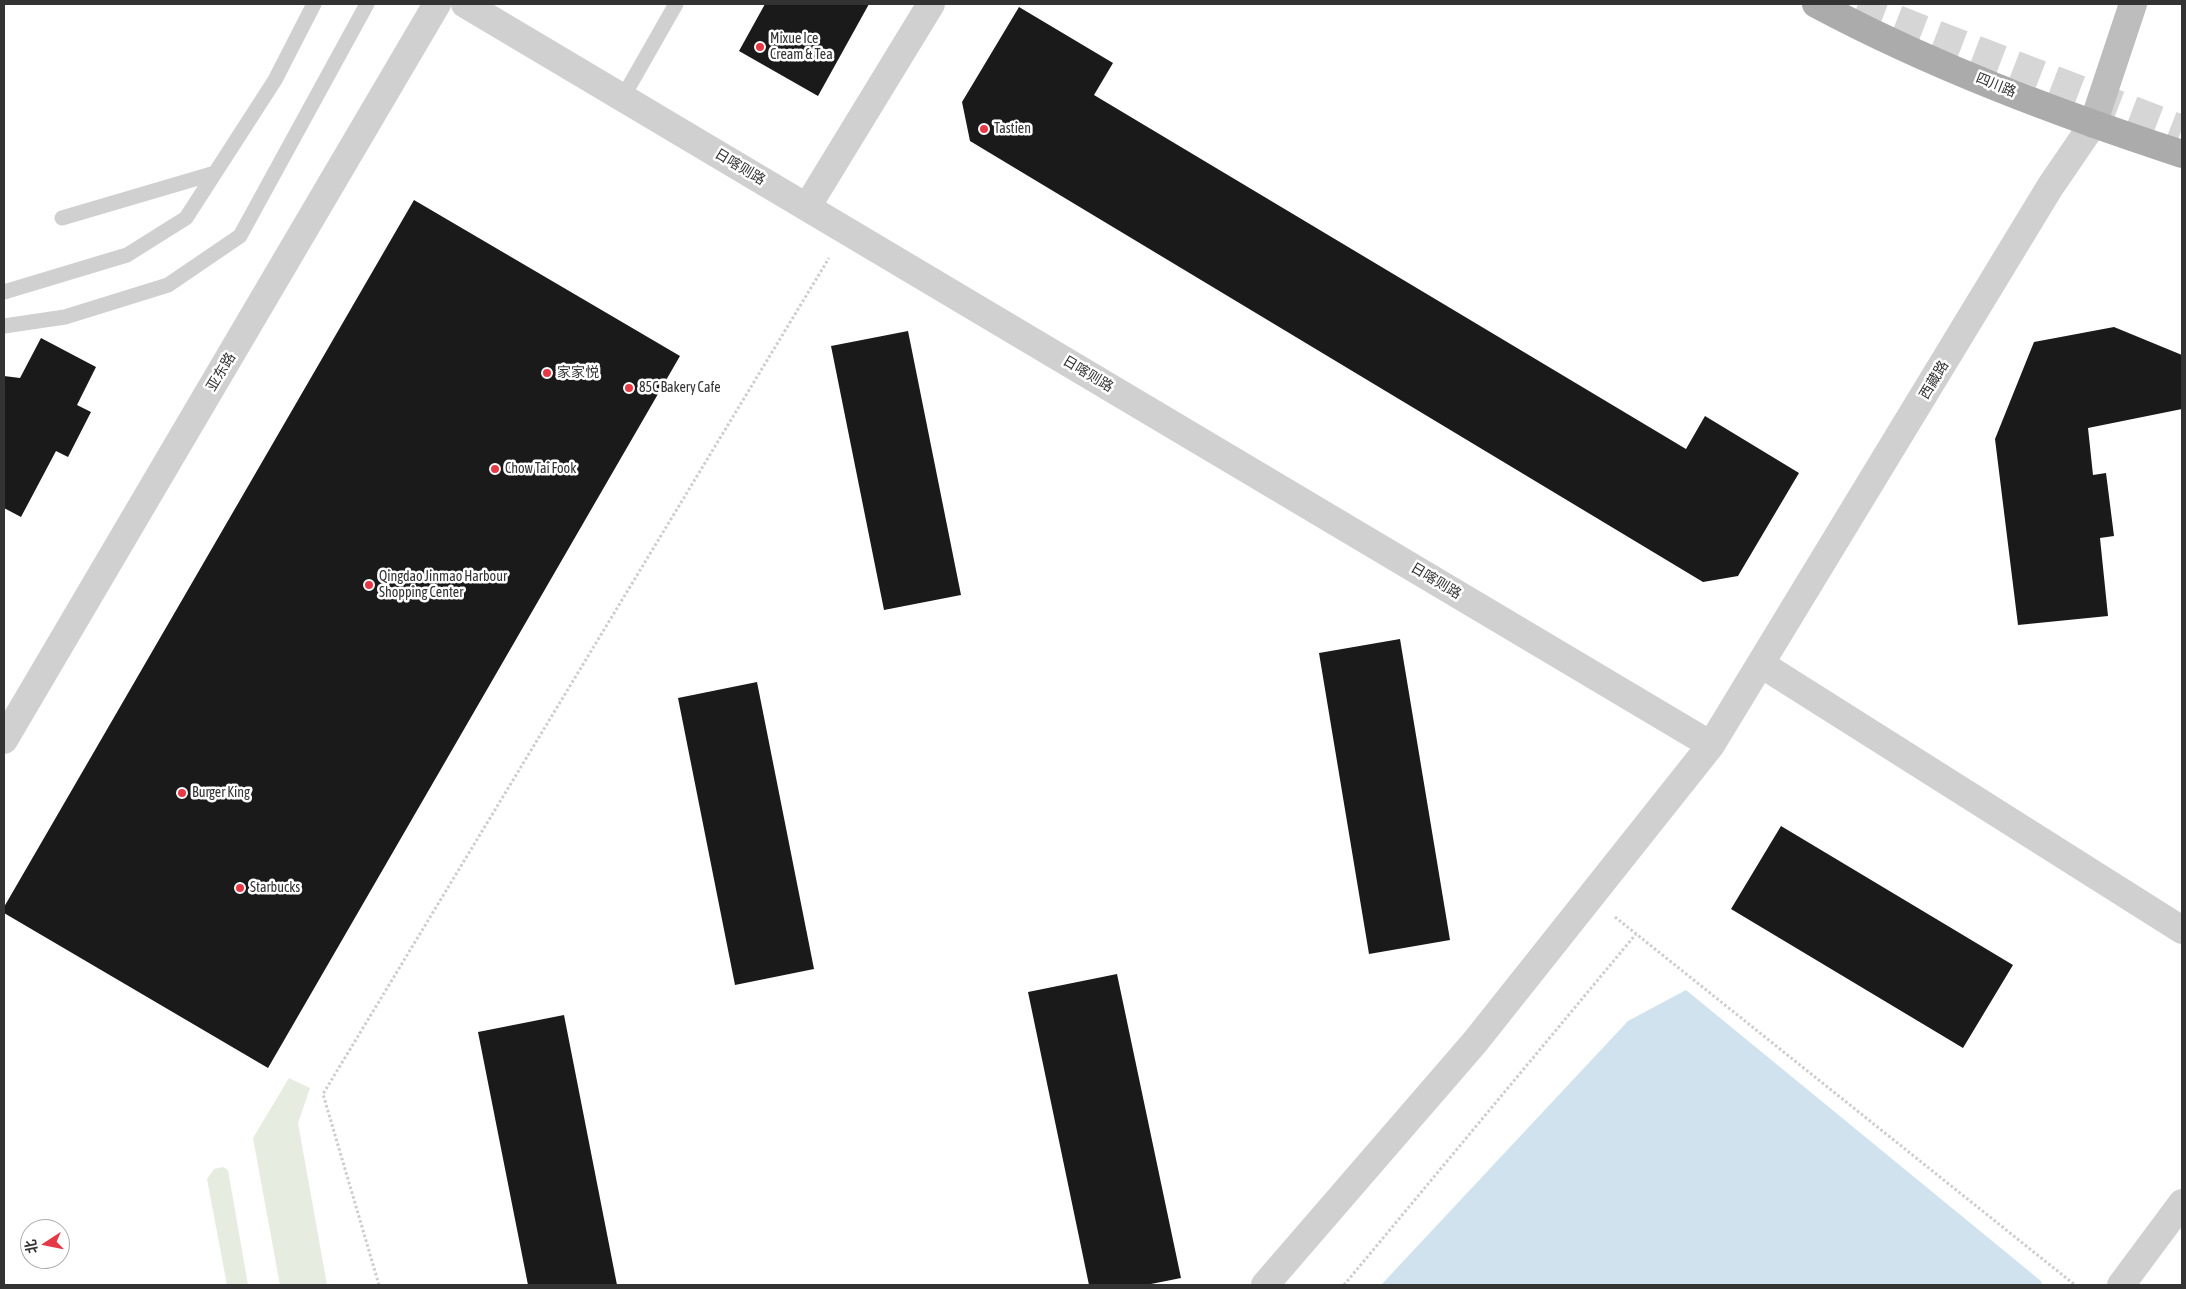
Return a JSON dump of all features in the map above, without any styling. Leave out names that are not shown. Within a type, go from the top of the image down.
[{"type":"main road","name":"四川路","points":[[1816,4],[1878,37],[2093,124],[2182,154]]},
{"type":"street","name":"亚东路","points":[[4,740],[438,4]]},
{"type":"street","name":"日喀则路","points":[[465,4],[1711,745]]},
{"type":"street","points":[[807,207],[931,4]]},
{"type":"street","name":"西藏路","points":[[1265,1285],[1475,1042],[1711,745],[2050,187],[2093,124],[2133,4]]},
{"type":"street","points":[[1761,664],[2182,930]]},
{"type":"street","points":[[2121,1285],[2182,1203]]},
{"type":"lane","points":[[4,292],[127,255],[186,218],[275,80],[314,4]]},
{"type":"lane","points":[[4,326],[66,317],[168,285],[240,236],[367,4]]},
{"type":"lane","points":[[623,97],[676,4]]},
{"type":"lane","points":[[62,218],[215,173]]},
{"type":"path","points":[[379,1285],[322,1094],[846,230]]},
{"type":"path","points":[[1344,1285],[1636,934],[2075,1285]]},
{"type":"shaded area","points":[[289,1078],[310,1088],[298,1123],[327,1285],[280,1285],[253,1138]]},
{"type":"shaded area","points":[[223,1167],[228,1170],[248,1285],[227,1285],[207,1179],[214,1169]]},
{"type":"water","points":[[1686,990],[2041,1281],[2042,1285],[1381,1285],[1628,1021]]},
{"type":"building","points":[[765,4],[869,4],[818,96],[739,51]]},
{"type":"building","points":[[1019,7],[1113,63],[1094,95],[1686,449],[1705,416],[1799,473],[1738,576],[1703,582],[970,141],[962,102]]},
{"type":"building","name":"Qingdao Jinmao Harbour Shopping Center","points":[[414,200],[680,356],[268,1068],[4,913],[4,907]]},
{"type":"building","points":[[2114,327],[2182,355],[2182,409],[2088,428],[2093,475],[2106,473],[2114,536],[2100,538],[2108,616],[2018,625],[1995,439],[2034,342]]},
{"type":"building","points":[[908,331],[961,595],[884,610],[831,346]]},
{"type":"building","points":[[41,338],[96,367],[77,405],[91,412],[68,457],[56,451],[21,517],[4,508],[4,376],[20,378]]},
{"type":"building","points":[[1400,639],[1450,940],[1369,954],[1319,653]]},
{"type":"building","points":[[757,682],[814,969],[735,985],[678,698]]},
{"type":"building","points":[[1781,826],[2013,965],[1963,1048],[1731,909]]},
{"type":"building","points":[[1117,974],[1181,1278],[1146,1285],[1089,1285],[1028,992]]},
{"type":"building","points":[[564,1015],[617,1285],[528,1285],[478,1032]]},
{"type":"tunnel","points":[[1858,4],[2182,129]]},
{"type":"place","name":"Mixue Ice Cream & Tea","points":[[760,47]]},
{"type":"place","name":"Tastien","points":[[984,129]]},
{"type":"place","name":"家家悦","points":[[547,373]]},
{"type":"place","name":"85C Bakery Cafe","points":[[629,388]]},
{"type":"place","name":"Chow Tai Fook","points":[[495,469]]},
{"type":"place","name":"Qingdao Jinmao Harbour Shopping Center","points":[[369,585]]},
{"type":"place","name":"Burger King","points":[[182,793]]},
{"type":"place","name":"Starbucks","points":[[240,888]]}]
